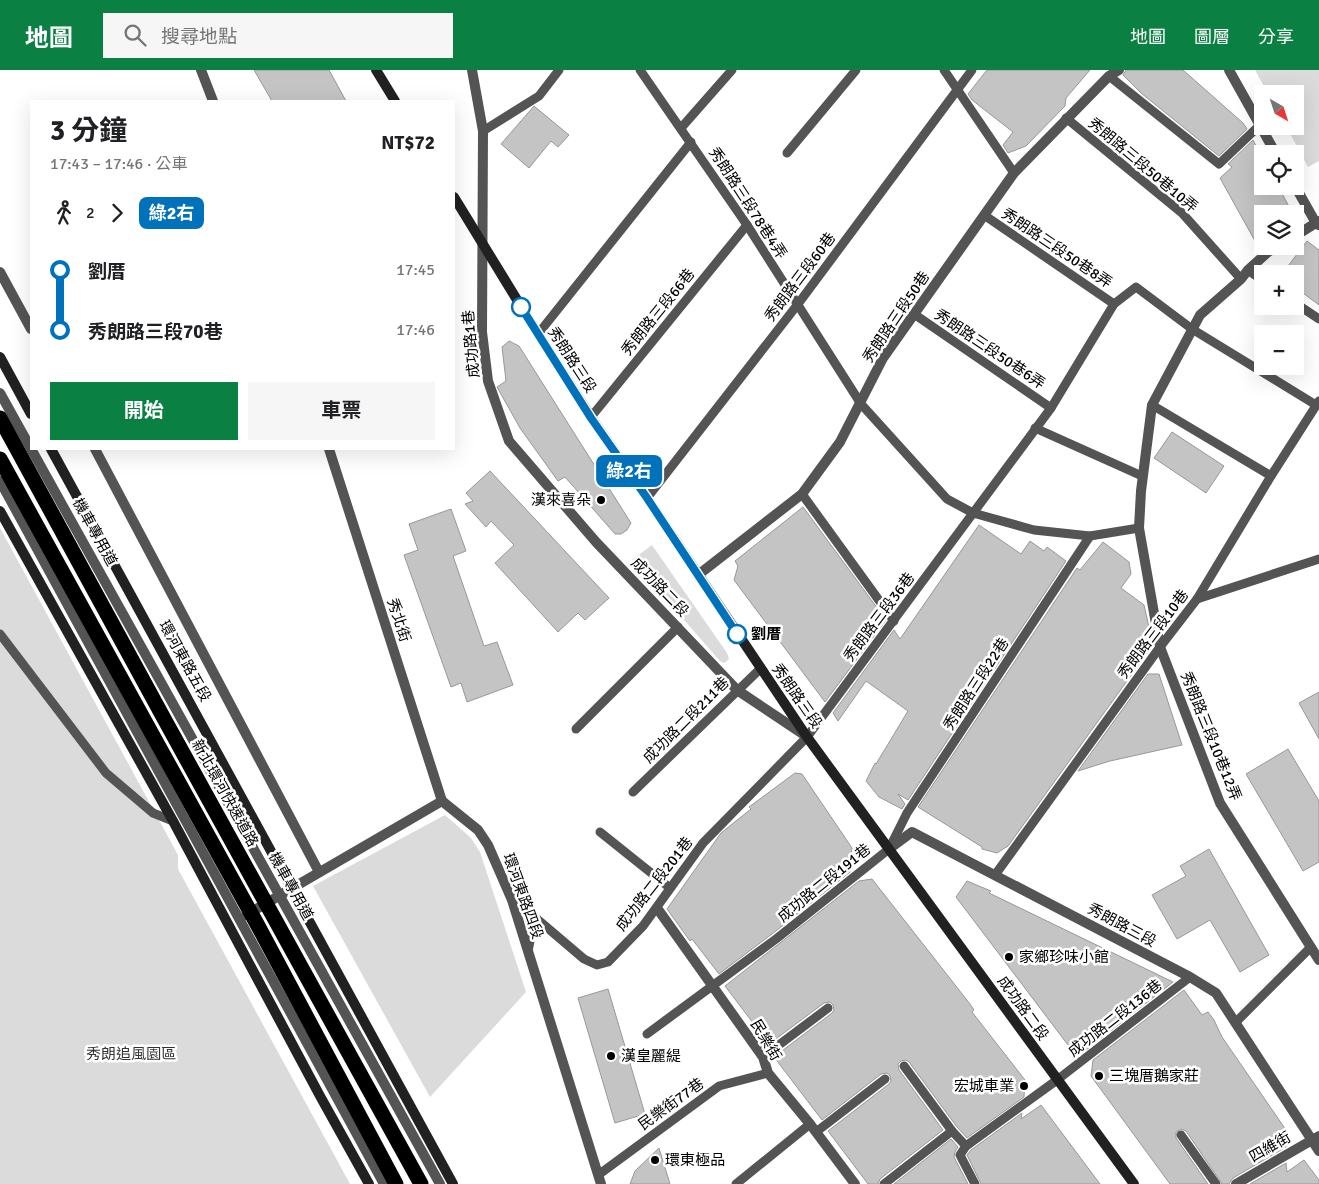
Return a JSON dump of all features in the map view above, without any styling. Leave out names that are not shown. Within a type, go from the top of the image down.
[{"type":"highway","name":"新北環河快速道路","points":[[0,418],[420,1184]]},
{"type":"highway","points":[[0,459],[244,916],[396,1184]]},
{"type":"street","points":[[201,70],[213,100]]},
{"type":"street","points":[[376,70],[394,100]]},
{"type":"street","points":[[472,70],[483,131],[482,242]]},
{"type":"street","name":"秀朗路三段50巷","points":[[698,575],[802,494],[840,442],[884,358],[1014,173],[1066,118],[1109,76],[1119,70]]},
{"type":"street","points":[[1229,70],[1254,114]]},
{"type":"street","points":[[1301,195],[1318,223],[1304,231]]},
{"type":"street","name":"秀朗路三段","points":[[455,199],[591,418],[647,498],[807,737],[889,849],[912,832],[1190,977],[1216,993],[1316,1138],[1319,1151]]},
{"type":"street","name":"成功路1巷","points":[[482,242],[482,332],[488,380],[509,441]]},
{"type":"street","name":"秀朗路三段10巷12弄","points":[[1265,255],[1200,315],[1152,405],[1142,476],[1139,528],[1160,647],[1220,803],[1319,960]]},
{"type":"street","points":[[0,272],[30,327]]},
{"type":"street","points":[[0,358],[30,412]]},
{"type":"street","name":"機車專用道","points":[[0,393],[30,447]]},
{"type":"street","name":"成功路二段","points":[[509,441],[596,542],[736,690],[807,737]]},
{"type":"street","name":"機車專用道","points":[[32,450],[440,1184]]},
{"type":"street","name":"環河東路五段","points":[[51,450],[292,888]]},
{"type":"street","name":"環河東路五段","points":[[97,450],[319,872]]},
{"type":"street","name":"秀北街","points":[[329,450],[442,801]]},
{"type":"street","points":[[0,481],[244,916],[384,1184]]},
{"type":"street","points":[[0,511],[173,821],[369,1184]]},
{"type":"street","points":[[228,925],[442,801]]},
{"type":"street","name":"環河東路四段","points":[[442,801],[478,830],[488,846],[512,900],[600,1179]]},
{"type":"street","name":"成功路二段","points":[[889,849],[1134,1184]]},
{"type":"street","points":[[292,888],[453,1184]]},
{"type":"street","name":"民樂街","points":[[657,908],[762,1057],[768,1073],[855,1184]]},
{"type":"street","name":"四維街","points":[[1236,1184],[1316,1138]]},
{"type":"lane","points":[[483,131],[539,96],[559,70]]},
{"type":"lane","name":"秀朗路三段78巷4弄","points":[[640,70],[747,224],[861,404],[947,499],[973,513],[1034,530],[1090,536],[1139,528]]},
{"type":"lane","points":[[681,128],[732,70]]},
{"type":"lane","points":[[787,153],[856,70]]},
{"type":"lane","points":[[944,70],[1014,173]]},
{"type":"lane","name":"秀朗路三段60巷","points":[[647,498],[798,304],[972,70]]},
{"type":"lane","points":[[1109,76],[1219,164],[1254,131]]},
{"type":"lane","name":"秀朗路三段50巷10弄","points":[[1066,118],[1182,213],[1241,279]]},
{"type":"lane","points":[[538,334],[691,142]]},
{"type":"lane","name":"秀朗路三段50巷8弄","points":[[984,215],[1114,304]]},
{"type":"lane","name":"秀朗路三段66巷","points":[[591,418],[747,224]]},
{"type":"lane","points":[[1248,270],[1254,274]]},
{"type":"lane","points":[[1114,304],[1136,287],[1192,329],[1317,403]]},
{"type":"lane","name":"秀朗路三段36巷","points":[[807,737],[1051,408],[1114,304]]},
{"type":"lane","points":[[1304,309],[1319,319]]},
{"type":"lane","name":"秀朗路三段50巷6弄","points":[[914,314],[1051,408]]},
{"type":"lane","name":"秀朗路三段10巷","points":[[995,875],[1160,647],[1198,599],[1317,403]]},
{"type":"lane","points":[[1152,405],[1271,476]]},
{"type":"lane","points":[[1035,428],[1142,476]]},
{"type":"lane","points":[[802,494],[894,621]]},
{"type":"lane","name":"秀朗路三段22巷","points":[[889,849],[907,813],[1090,536]]},
{"type":"lane","points":[[1198,599],[1319,559]]},
{"type":"lane","points":[[576,729],[678,627]]},
{"type":"lane","points":[[0,634],[106,773],[153,813],[173,821]]},
{"type":"lane","name":"成功路二段211巷","points":[[633,792],[760,668]]},
{"type":"lane","name":"成功路二段201巷","points":[[528,950],[534,920],[539,920],[584,959],[597,965],[608,962],[643,926],[703,843],[807,737]]},
{"type":"lane","points":[[600,832],[670,888]]},
{"type":"lane","name":"成功路二段191巷","points":[[647,1034],[714,987],[889,849]]},
{"type":"lane","points":[[1236,1022],[1310,947]]},
{"type":"lane","name":"成功路二段136巷","points":[[966,1146],[1057,1080],[1190,977]]},
{"type":"lane","points":[[762,1057],[828,1008]]},
{"type":"lane","points":[[904,1066],[952,1131],[966,1146],[960,1155],[975,1184]]},
{"type":"lane","name":"民樂街77巷","points":[[600,1179],[719,1086],[768,1073]]},
{"type":"lane","points":[[736,1184],[885,1079]]},
{"type":"lane","points":[[884,1184],[952,1131]]},
{"type":"lane","points":[[1181,1135],[1216,1184]]},
{"type":"green space","points":[[1255,70],[1319,70],[1319,161],[1308,167],[1304,160],[1304,145],[1296,145],[1291,135],[1304,135],[1304,85],[1263,85]]},
{"type":"green space","name":"秀朗追風園區","points":[[0,528],[178,855],[178,869],[350,1184],[0,1184]]},
{"type":"green space","points":[[652,545],[727,653],[729,659],[726,662],[723,663],[719,660],[632,560]]},
{"type":"green space","points":[[445,815],[471,838],[480,852],[526,992],[430,1097],[313,886]]},
{"type":"building","points":[[254,70],[329,70],[345,100],[271,100]]},
{"type":"building","points":[[987,70],[1090,70],[1066,98],[1065,106],[1026,146],[1008,153],[1003,145],[1013,132],[972,100],[968,94]]},
{"type":"building","points":[[1126,70],[1183,70],[1243,123],[1247,129],[1219,156],[1141,93],[1123,75]]},
{"type":"building","points":[[534,106],[569,135],[558,147],[551,141],[529,168],[501,144]]},
{"type":"building","points":[[1253,140],[1256,145],[1254,195],[1283,195],[1288,205],[1254,205],[1254,239],[1220,178],[1232,167],[1228,164]]},
{"type":"building","points":[[1307,241],[1319,250],[1319,305],[1304,294],[1304,265],[1289,265],[1296,255],[1304,255],[1304,245]]},
{"type":"building","points":[[509,341],[519,346],[631,523],[627,530],[621,534],[615,534],[565,477],[558,481],[520,428],[497,387],[506,381],[502,347]]},
{"type":"building","points":[[1172,432],[1224,466],[1206,493],[1154,458]]},
{"type":"building","points":[[490,471],[609,598],[585,620],[578,613],[558,632],[495,563],[514,545],[491,521],[486,527],[465,504],[473,501],[466,493]]},
{"type":"building","points":[[803,507],[886,620],[825,702],[734,580],[738,566],[735,561]]},
{"type":"building","points":[[451,509],[466,551],[453,556],[484,646],[497,642],[513,685],[467,702],[461,683],[451,687],[404,555],[418,550],[409,524]]},
{"type":"building","points":[[979,525],[1021,554],[1030,541],[1044,551],[1047,547],[1066,561],[908,800],[898,794],[905,804],[902,809],[879,797],[866,781],[875,763],[908,711],[866,681],[838,721],[833,713],[894,630],[900,639]]},
{"type":"building","points":[[1103,542],[1129,562],[1131,574],[1121,588],[1144,605],[1153,645],[1008,846],[997,853],[982,849],[982,847],[918,807],[1077,568],[1080,570]]},
{"type":"building","points":[[1148,674],[1159,674],[1182,745],[1110,761],[1078,771]]},
{"type":"building","points":[[1319,692],[1319,739],[1299,703]]},
{"type":"building","points":[[1288,749],[1319,801],[1319,862],[1303,871],[1246,774]]},
{"type":"building","points":[[795,773],[802,774],[852,848],[850,872],[719,974],[692,939],[690,941],[667,909],[721,833],[751,809],[749,807]]},
{"type":"building","points":[[1209,849],[1269,955],[1240,972],[1210,920],[1177,939],[1152,895],[1186,876],[1180,866]]},
{"type":"building","points":[[872,879],[970,1004],[974,1010],[972,1012],[1025,1080],[1024,1097],[967,1138],[909,1062],[906,1060],[901,1061],[898,1064],[899,1070],[943,1130],[880,1179],[878,1184],[868,1184],[828,1131],[889,1084],[891,1081],[890,1076],[887,1073],[881,1074],[822,1120],[774,1057],[832,1013],[834,1010],[833,1005],[830,1002],[824,1003],[769,1044],[725,986],[859,881]]},
{"type":"building","points":[[967,881],[991,891],[989,893],[1173,982],[1086,1050],[1071,1049],[956,897]]},
{"type":"building","name":"漢皇麗緹","points":[[608,989],[645,1114],[615,1123],[578,998]]},
{"type":"building","points":[[1184,990],[1202,1015],[1208,1012],[1214,1020],[1222,1037],[1284,1127],[1286,1147],[1233,1178],[1229,1184],[1222,1184],[1186,1131],[1181,1129],[1176,1132],[1176,1138],[1208,1184],[1170,1184],[1091,1076],[1093,1060]]},
{"type":"building","points":[[1041,1105],[1100,1184],[981,1184],[967,1155],[971,1150],[1022,1113],[1021,1119]]},
{"type":"building","points":[[951,1139],[958,1147],[954,1157],[968,1184],[894,1184]]},
{"type":"building","name":"環東極品","points":[[659,1148],[670,1184],[630,1184],[635,1171]]},
{"type":"building","points":[[1304,1160],[1319,1180],[1319,1184],[1250,1184],[1286,1163],[1287,1172]]},
{"type":"bus line","name":"綠2右","points":[[521,307],[591,418],[647,498],[737,634]]},
{"type":"place","name":"漢來喜朵","points":[[601,500]]},
{"type":"place","name":"劉厝","points":[[737,634]]},
{"type":"place","name":"家鄉珍味小館","points":[[1009,957]]},
{"type":"place","name":"漢皇麗緹","points":[[611,1056]]},
{"type":"place","name":"三塊厝鵝家莊","points":[[1099,1076]]},
{"type":"place","name":"宏城車業","points":[[1024,1086]]},
{"type":"place","name":"環東極品","points":[[655,1160]]}]
